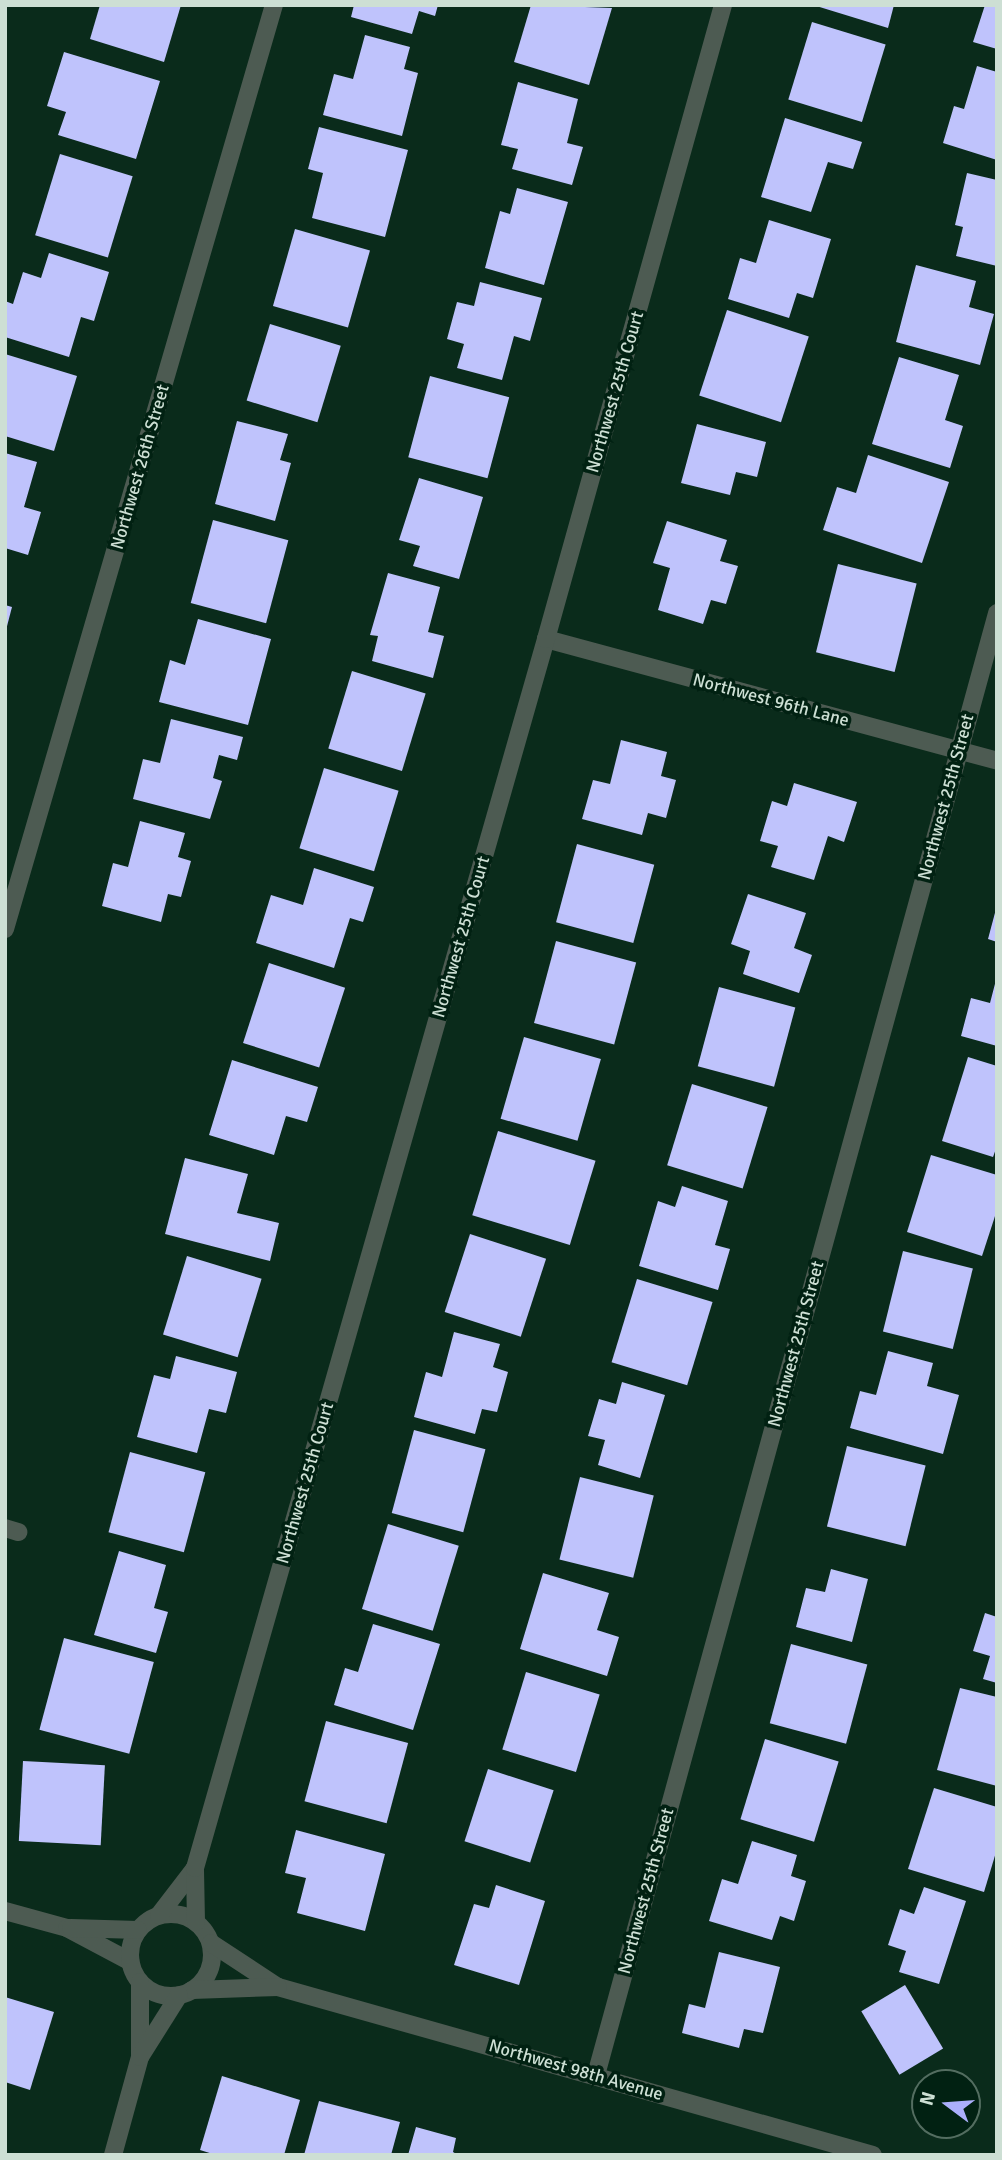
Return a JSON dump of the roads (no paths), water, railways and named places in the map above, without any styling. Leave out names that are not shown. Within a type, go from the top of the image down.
[{"type":"street","name":"Northwest 26th Street","points":[[5,929],[274,5]]},
{"type":"street","name":"Northwest 25th Court","points":[[197,1922],[195,1868],[546,639],[723,5]]},
{"type":"street","name":"Northwest 25th Street","points":[[596,2075],[997,613]]},
{"type":"street","name":"Northwest 96th Lane","points":[[546,639],[997,761]]},
{"type":"street","name":"Northwest 25th Court","points":[[159,1915],[195,1868]]},
{"type":"street","points":[[5,1911],[67,1928],[131,1962]]},
{"type":"street","points":[[113,2155],[140,2057],[140,1982],[131,1962],[133,1942],[138,1930],[159,1915],[172,1913],[197,1922],[211,1943],[209,1969],[186,1992],[140,2057]]},
{"type":"street","points":[[67,1928],[138,1930]]},
{"type":"street","name":"Northwest 98th Avenue","points":[[211,1943],[278,1987],[873,2155]]},
{"type":"street","points":[[140,1982],[152,1991],[186,1992]]},
{"type":"street","name":"Northwest 98th Avenue","points":[[186,1992],[278,1987]]}]
